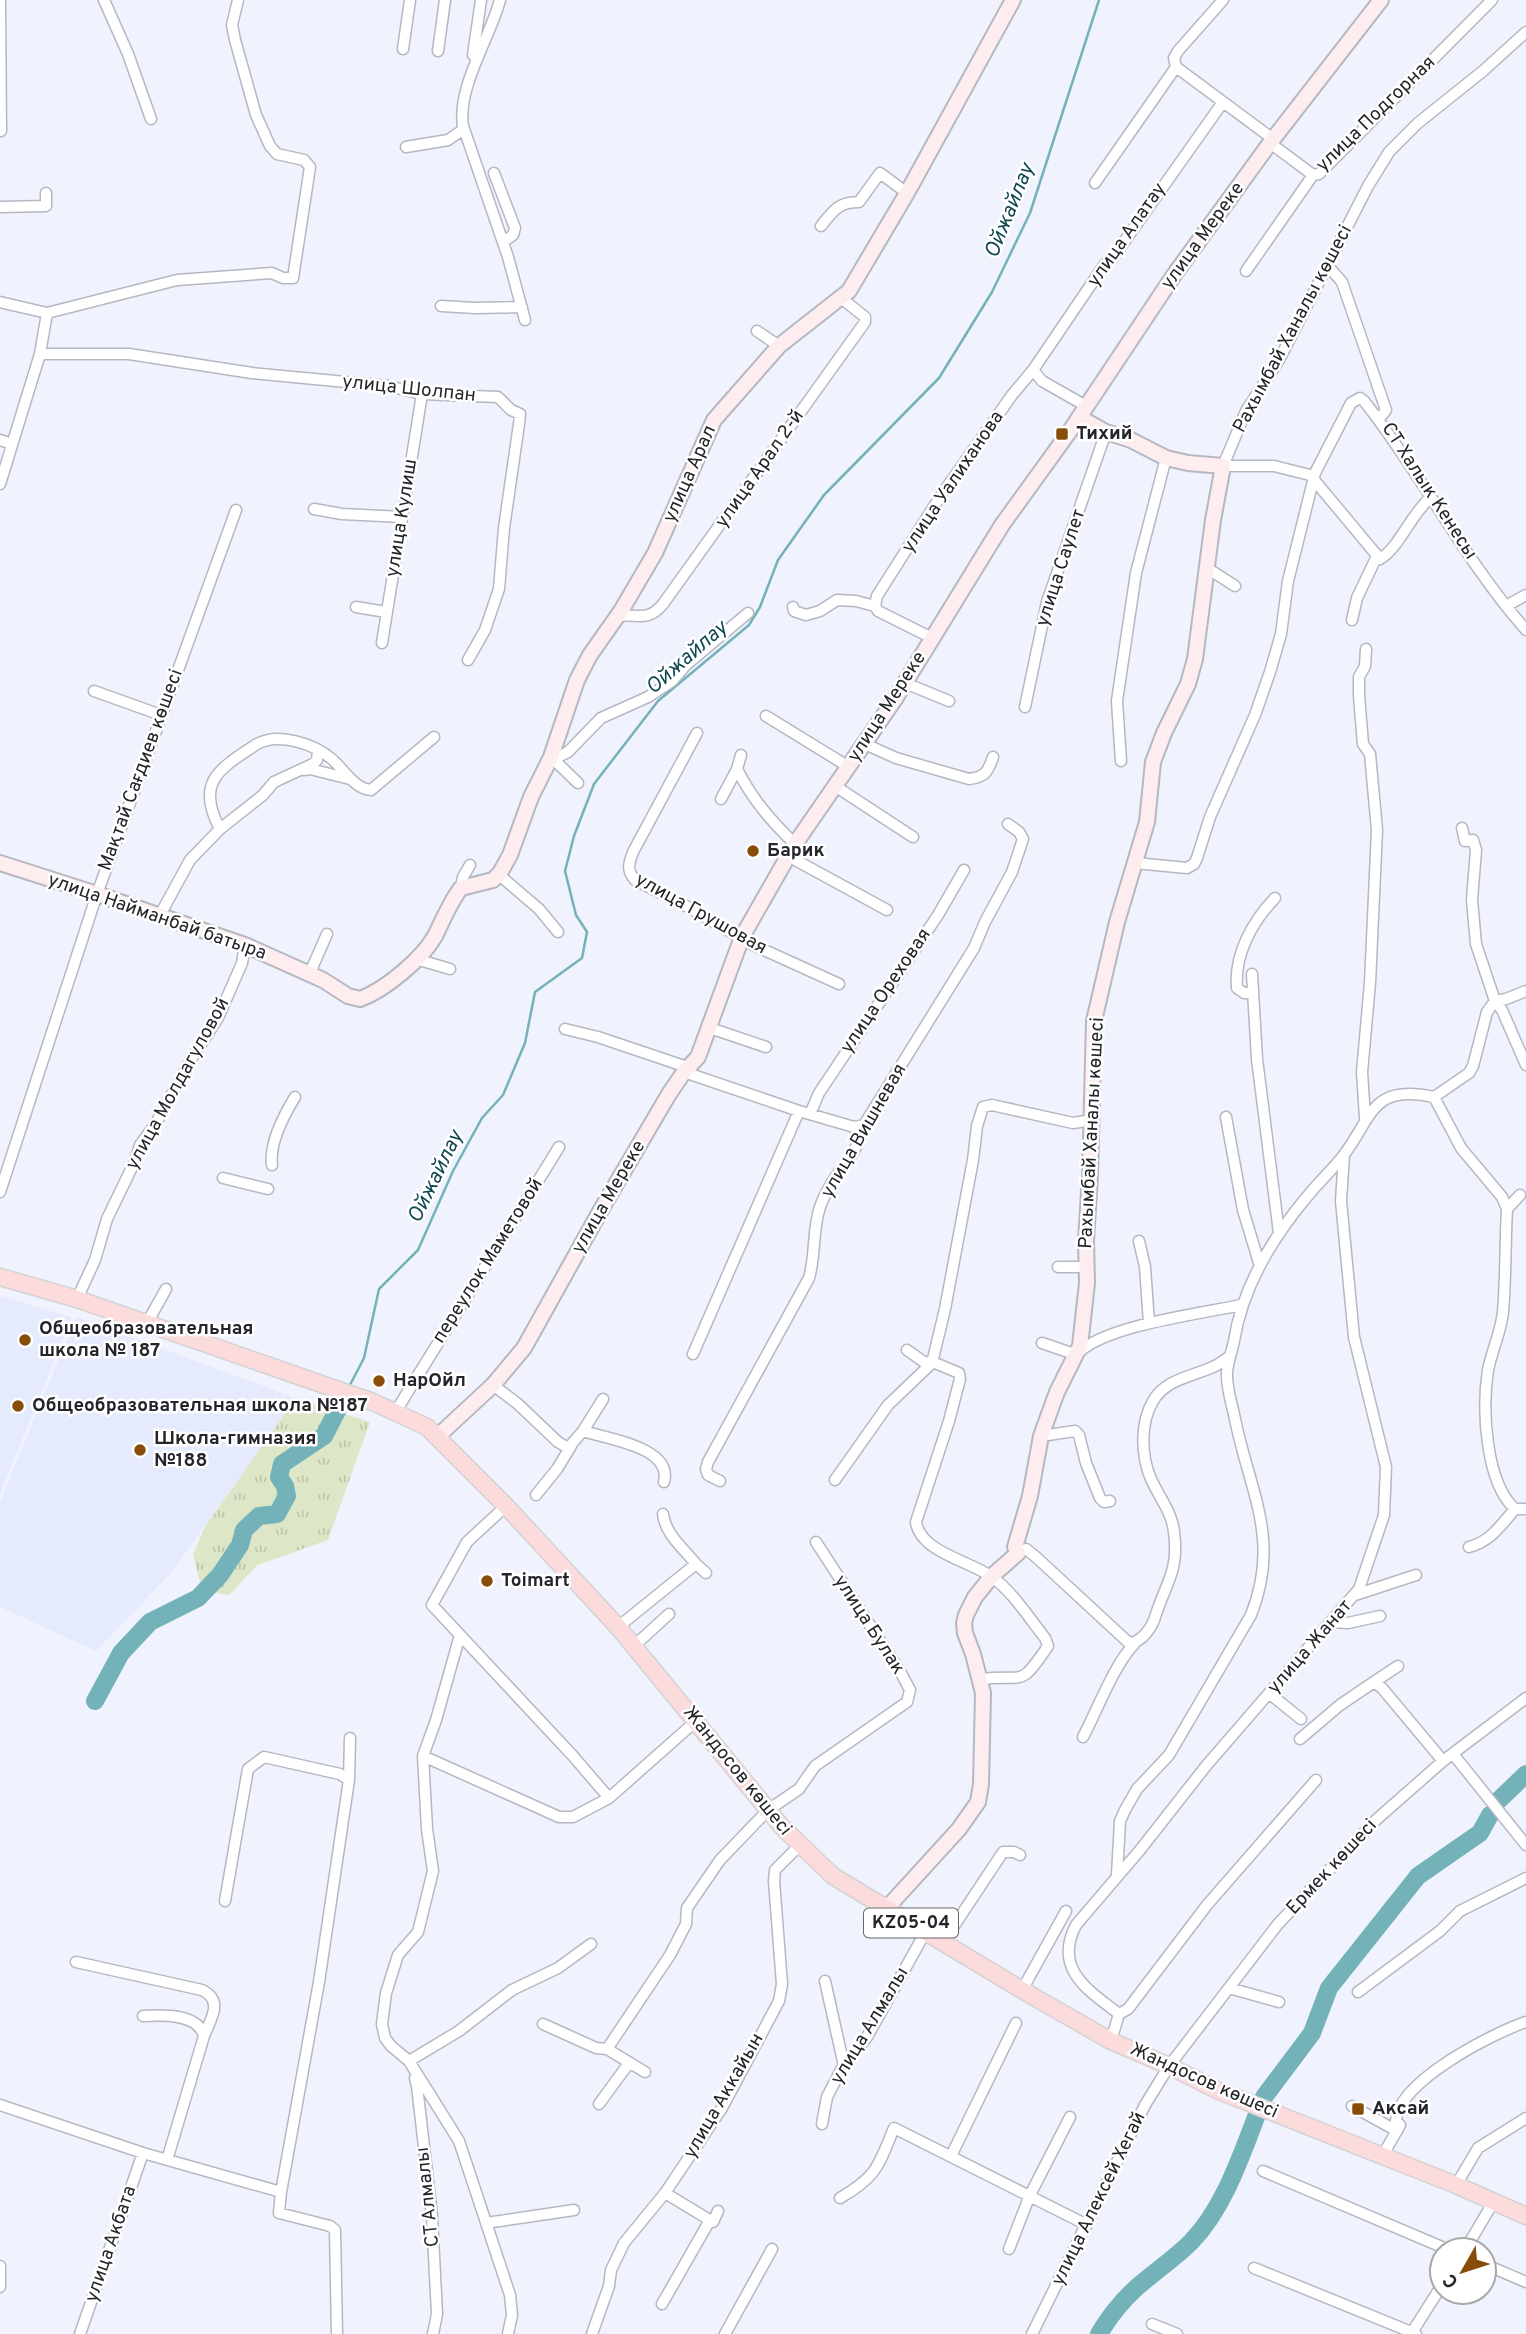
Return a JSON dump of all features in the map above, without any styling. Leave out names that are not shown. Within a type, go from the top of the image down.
[{"type":"main road","name":"Жандосов көшесі","points":[[0,1277],[77,1299],[396,1411],[427,1427],[506,1506],[618,1627],[799,1846],[833,1876],[1111,2041],[1219,2091],[1457,2185],[1526,2216]]},
{"type":"street","points":[[0,0],[1,131]]},
{"type":"street","points":[[104,0],[128,54],[151,119]]},
{"type":"street","points":[[0,302],[47,313],[177,280],[272,273],[288,279],[293,278],[310,167],[300,159],[277,154],[264,135],[232,25],[238,0]]},
{"type":"street","points":[[402,49],[410,0]]},
{"type":"street","points":[[438,51],[445,0]]},
{"type":"street","points":[[473,55],[481,0]]},
{"type":"street","points":[[500,0],[461,114],[503,242],[525,320]]},
{"type":"street","name":"улица Арал","points":[[498,874],[510,855],[531,797],[551,757],[577,680],[655,553],[714,420],[779,346],[849,291],[1013,0]]},
{"type":"street","points":[[1223,0],[1178,51],[1174,58],[1176,67],[1313,175]]},
{"type":"street","name":"улица Мереке","points":[[438,1436],[493,1385],[524,1348],[608,1197],[686,1070],[698,1057],[742,937],[773,879],[905,683],[1002,525],[1174,275],[1272,141],[1381,0]]},
{"type":"street","name":"улица Подгорная","points":[[1246,271],[1313,175],[1319,174],[1492,0]]},
{"type":"street","name":"Рахымбай Ханалы көшесі","points":[[1018,1553],[1015,1547],[1030,1496],[1041,1436],[1057,1392],[1077,1354],[1085,1304],[1094,1021],[1117,922],[1147,822],[1153,762],[1188,684],[1195,659],[1213,520],[1223,466],[1246,411],[1279,360],[1368,186],[1389,152],[1418,123],[1483,71],[1526,32]]},
{"type":"street","points":[[1095,183],[1176,67]]},
{"type":"street","name":"улица Алатау","points":[[1033,370],[1105,264],[1112,259],[1223,102]]},
{"type":"street","points":[[406,147],[447,140],[464,129]]},
{"type":"street","points":[[494,173],[514,228],[513,235],[503,242]]},
{"type":"street","points":[[821,226],[837,206],[844,202],[859,202],[880,173],[906,193]]},
{"type":"street","points":[[0,207],[46,211],[46,193]]},
{"type":"street","name":"СТ Халык Кенесы","points":[[1328,265],[1342,282],[1386,410],[1379,419],[1506,606],[1526,630]]},
{"type":"street","name":"улица Арал 2-й","points":[[617,616],[646,617],[655,613],[663,604],[865,322],[865,317],[841,298]]},
{"type":"street","points":[[440,306],[475,309],[522,307]]},
{"type":"street","points":[[0,484],[40,355],[47,313]]},
{"type":"street","points":[[757,331],[779,346]]},
{"type":"street","name":"улица Шолпан","points":[[40,355],[129,354],[252,373],[388,386],[422,394],[498,397],[511,410],[520,414],[499,589],[485,630],[468,660]]},
{"type":"street","points":[[1033,370],[1042,381],[1106,432],[1131,440],[1166,458],[1223,466],[1274,466],[1310,475],[1380,559],[1396,544],[1417,510],[1431,496]]},
{"type":"street","name":"улица Уалиханова","points":[[876,601],[940,497],[1024,377],[1033,370]]},
{"type":"street","name":"улица Кулиш","points":[[382,642],[422,394]]},
{"type":"street","points":[[1135,863],[1187,868],[1194,864],[1210,817],[1255,715],[1270,672],[1281,634],[1287,581],[1313,479],[1351,403],[1360,398],[1379,419]]},
{"type":"street","name":"улица Саулет","points":[[1025,707],[1047,602],[1106,432]]},
{"type":"street","points":[[0,440],[12,444]]},
{"type":"street","points":[[1121,761],[1117,701],[1129,620],[1136,573],[1166,458]]},
{"type":"street","points":[[314,509],[342,514],[402,517]]},
{"type":"street","name":"Мақтай Сағдиев көшесі","points":[[0,1192],[97,894],[236,510]]},
{"type":"street","points":[[1352,620],[1357,598],[1377,556]]},
{"type":"street","points":[[1207,568],[1236,586]]},
{"type":"street","points":[[1506,606],[1526,595]]},
{"type":"street","points":[[793,607],[794,611],[806,615],[820,611],[837,600],[876,601],[878,611],[932,638]]},
{"type":"street","points":[[356,607],[386,612]]},
{"type":"street","points":[[551,757],[568,752],[601,718],[648,697],[672,681],[686,665],[748,613]]},
{"type":"street","points":[[1365,1118],[1362,1072],[1370,983],[1377,830],[1370,754],[1363,744],[1359,695],[1359,677],[1365,666],[1366,649]]},
{"type":"street","points":[[905,683],[949,701]]},
{"type":"street","points":[[94,691],[161,715]]},
{"type":"street","points":[[766,716],[849,767]]},
{"type":"street","name":"улица Грушовая","points":[[697,733],[633,852],[628,870],[635,880],[751,944],[839,985]]},
{"type":"street","points":[[220,829],[212,812],[209,790],[214,778],[234,760],[264,740],[292,741],[318,750],[332,759],[350,779],[366,790],[372,790],[434,737]]},
{"type":"street","points":[[865,744],[896,758],[969,779],[981,778],[987,772],[993,757]]},
{"type":"street","points":[[304,770],[317,760],[318,750]]},
{"type":"street","points":[[721,799],[737,769],[741,755]]},
{"type":"street","points":[[551,757],[578,783]]},
{"type":"street","points":[[160,915],[190,860],[220,829],[263,795],[274,782],[291,773],[310,769],[350,779]]},
{"type":"street","points":[[737,769],[750,793],[791,850],[887,910]]},
{"type":"street","points":[[726,789],[733,783],[740,784],[750,793]]},
{"type":"street","points":[[835,786],[914,837]]},
{"type":"street","name":"улица Вишневая","points":[[720,1480],[708,1475],[708,1462],[809,1278],[813,1264],[815,1227],[832,1179],[853,1154],[864,1125],[974,948],[1012,872],[1023,839],[1019,832],[1008,824]]},
{"type":"street","points":[[1462,828],[1465,841],[1474,840],[1476,850],[1471,883],[1474,931],[1495,1001],[1502,1010],[1526,1065]]},
{"type":"street","name":"улица Найманбай батыра","points":[[0,863],[245,945],[348,996],[360,999],[385,986],[416,958]]},
{"type":"street","points":[[450,969],[416,958],[433,939],[461,888],[463,877],[470,865]]},
{"type":"street","name":"улица Ореховая","points":[[692,1354],[804,1112],[938,915],[964,870]]},
{"type":"street","points":[[461,888],[493,880],[498,874],[531,902],[558,932]]},
{"type":"street","points":[[1253,993],[1244,993],[1237,988],[1236,975],[1251,928],[1275,898]]},
{"type":"street","points":[[309,975],[327,934]]},
{"type":"street","name":"улица Молдагуловой","points":[[77,1299],[95,1260],[107,1219],[140,1145],[155,1125],[190,1060],[218,1018],[242,962],[245,945]]},
{"type":"street","points":[[1252,974],[1262,1100],[1279,1233]]},
{"type":"street","points":[[1117,1875],[1120,1821],[1125,1810],[1138,1789],[1169,1755],[1251,1615],[1260,1591],[1264,1562],[1263,1532],[1227,1373],[1241,1306],[1253,1276],[1279,1233],[1343,1156],[1373,1108],[1389,1097],[1416,1094],[1434,1097],[1469,1073],[1487,1012],[1495,1001],[1526,991]]},
{"type":"street","points":[[565,1028],[625,1045],[804,1112],[853,1127],[864,1125]]},
{"type":"street","points":[[709,1028],[766,1047]]},
{"type":"street","points":[[272,1165],[271,1157],[280,1127],[295,1097]]},
{"type":"street","points":[[1434,1097],[1461,1148],[1502,1196],[1507,1209],[1503,1313],[1489,1368],[1486,1404],[1495,1477],[1505,1498],[1521,1509],[1488,1539],[1469,1547]]},
{"type":"street","points":[[835,1480],[888,1405],[932,1363],[945,1309],[982,1107],[992,1105],[1073,1123],[1092,1120]]},
{"type":"street","points":[[1226,1117],[1243,1210],[1260,1266]]},
{"type":"street","name":"переулок Маметовой","points":[[396,1411],[559,1147]]},
{"type":"street","name":"улица Жанат","points":[[1119,2014],[1079,1981],[1070,1963],[1070,1936],[1076,1925],[1206,1766],[1355,1595],[1384,1515],[1386,1467],[1354,1337],[1341,1201],[1343,1156]]},
{"type":"street","points":[[223,1178],[268,1189]]},
{"type":"street","points":[[1507,1209],[1520,1195]]},
{"type":"street","points":[[1139,1241],[1145,1267],[1149,1324]]},
{"type":"street","points":[[1058,1267],[1087,1267]]},
{"type":"street","points":[[147,1324],[166,1289]]},
{"type":"street","points":[[1042,1343],[1077,1354],[1091,1342],[1149,1324],[1241,1306]]},
{"type":"street","points":[[907,1350],[924,1362],[956,1371],[960,1379],[916,1522],[917,1530],[925,1542],[992,1576],[1045,1638],[1048,1646],[1030,1673],[1024,1677],[981,1679]]},
{"type":"street","points":[[1083,1737],[1131,1646],[1154,1621],[1175,1561],[1172,1521],[1151,1479],[1146,1462],[1143,1446],[1147,1416],[1160,1391],[1183,1377],[1217,1365],[1230,1356]]},
{"type":"street","points":[[493,1385],[567,1449]]},
{"type":"street","points":[[536,1495],[603,1399]]},
{"type":"street","points":[[583,1431],[648,1450],[663,1465],[666,1476],[664,1482]]},
{"type":"street","points":[[1041,1436],[1075,1431],[1079,1435],[1086,1463],[1100,1498],[1104,1503],[1110,1501]]},
{"type":"street","points":[[506,1506],[467,1542],[432,1605],[609,1798]]},
{"type":"street","points":[[663,1514],[668,1531],[706,1573]]},
{"type":"street","name":"улица Булак","points":[[768,1810],[799,1789],[815,1766],[902,1707],[910,1690],[816,1542]]},
{"type":"street","points":[[886,1909],[959,1829],[978,1802],[981,1784],[983,1693],[964,1623],[965,1615],[975,1597],[992,1576],[1026,1549],[1131,1646]]},
{"type":"street","points":[[618,1627],[696,1564]]},
{"type":"street","points":[[1355,1595],[1416,1575]]},
{"type":"street","points":[[634,1646],[668,1614]]},
{"type":"street","points":[[1330,1622],[1348,1623],[1380,1616]]},
{"type":"street","points":[[460,1634],[423,1756],[427,1829],[433,1871],[418,1932],[398,1955],[386,1993],[382,2024],[385,2038],[409,2061],[459,2141],[510,2295],[512,2315],[508,2334]]},
{"type":"street","points":[[1300,1738],[1340,1705],[1398,1666]]},
{"type":"street","points":[[999,1679],[1012,1686]]},
{"type":"street","points":[[1374,1682],[1443,1761]]},
{"type":"street","points":[[1270,1693],[1301,1719]]},
{"type":"street","name":"Ермек көшесі","points":[[1169,2066],[1278,1924],[1377,1819],[1443,1761],[1526,1698]]},
{"type":"street","points":[[423,1756],[559,1817],[573,1817],[609,1798],[696,1721]]},
{"type":"street","points":[[337,2334],[335,2231],[330,2226],[279,2213],[319,1982],[349,1780],[350,1738]]},
{"type":"street","points":[[1452,1754],[1526,1845]]},
{"type":"street","points":[[225,1901],[248,1769],[264,1757],[340,1774],[349,1780]]},
{"type":"street","points":[[1111,2041],[1119,2014],[1128,2009],[1207,1905],[1316,1780]]},
{"type":"street","points":[[607,2049],[670,1955],[686,1924],[688,1908],[694,1898],[720,1860],[768,1810]]},
{"type":"street","name":"улица Аккайын","points":[[592,2334],[609,2286],[611,2270],[624,2243],[665,2193],[722,2108],[779,2001],[782,1984],[775,1870],[799,1846]]},
{"type":"street","points":[[944,1941],[1003,1852],[1020,1855]]},
{"type":"street","points":[[1358,1993],[1440,1931],[1460,1911],[1526,1878]]},
{"type":"street","points":[[1022,1990],[1066,1911]]},
{"type":"street","name":"улица Алмалы","points":[[822,2124],[827,2097],[844,2066],[867,2037],[926,1931]]},
{"type":"street","points":[[409,2061],[459,2031],[512,1990],[558,1968],[591,1944]]},
{"type":"street","points":[[76,1962],[202,1990],[214,1999],[215,2007],[167,2160]]},
{"type":"street","points":[[825,1981],[844,2066]]},
{"type":"street","points":[[1229,1987],[1279,2002]]},
{"type":"street","points":[[143,2016],[167,2015],[186,2019],[198,2026],[204,2036]]},
{"type":"street","points":[[1383,2155],[1400,2126],[1396,2113],[1418,2084],[1483,2040],[1526,2022]]},
{"type":"street","points":[[951,2156],[1016,2023]]},
{"type":"street","points":[[543,2024],[596,2048],[607,2049],[645,2072]]},
{"type":"street","name":"СТ Алмалы","points":[[409,2061],[417,2086],[432,2216],[437,2314],[433,2334]]},
{"type":"street","points":[[599,2105],[629,2063]]},
{"type":"street","name":"улица Алексей Хегай","points":[[1032,2334],[1145,2105],[1169,2066]]},
{"type":"street","points":[[0,2105],[143,2153],[281,2192]]},
{"type":"street","points":[[1352,2106],[1397,2131]]},
{"type":"street","points":[[1009,2249],[1030,2195],[1070,2117]]},
{"type":"street","points":[[1457,2185],[1478,2148],[1526,2118]]},
{"type":"street","points":[[840,2198],[860,2187],[874,2174],[894,2128],[1087,2225]]},
{"type":"street","name":"улица Акбата","points":[[80,2334],[143,2153]]},
{"type":"street","points":[[1263,2171],[1428,2241]]},
{"type":"street","points":[[665,2193],[713,2222],[718,2211]]},
{"type":"street","points":[[1473,2236],[1494,2201]]},
{"type":"street","points":[[486,2223],[574,2210]]},
{"type":"street","points":[[662,2304],[710,2220]]},
{"type":"street","points":[[725,2334],[772,2249]]},
{"type":"street","points":[[0,2266],[0,2287]]},
{"type":"street","points":[[1254,2268],[1413,2334],[1430,2306]]},
{"type":"street","points":[[1498,2270],[1526,2282]]},
{"type":"street","points":[[1152,2324],[1177,2334]]},
{"type":"shaded area","name":"Общеобразовательная школа №187","points":[[0,1296],[72,1317],[0,1494]]},
{"type":"shaded area","name":"Школа-гимназия №188","points":[[76,1317],[296,1398],[172,1572],[96,1651],[0,1607],[0,1502]]},
{"type":"green space","points":[[296,1398],[370,1422],[328,1540],[258,1565],[229,1595],[216,1593],[200,1583],[193,1554],[206,1525]]},
{"type":"waterway","name":"Ойжайлау","points":[[350,1385],[364,1358],[379,1289],[418,1250],[453,1171],[482,1118],[503,1095],[525,1043],[535,992],[582,958],[587,932],[576,915],[565,871],[574,836],[594,784],[658,701],[749,625],[760,607],[778,560],[824,495],[939,378],[992,292],[1030,213],[1099,0]]},
{"type":"waterway","points":[[95,1701],[121,1653],[150,1622],[198,1598],[220,1575],[240,1545],[244,1530],[259,1516],[277,1514],[287,1496],[279,1477],[282,1464],[324,1436],[338,1409]]},
{"type":"waterway","points":[[1499,1800],[1526,1774]]},
{"type":"waterway","points":[[1264,2097],[1312,2033],[1329,1988],[1418,1876],[1480,1833],[1490,1815]]},
{"type":"waterway","points":[[1099,2334],[1111,2315],[1131,2293],[1191,2242],[1203,2228],[1222,2198],[1258,2112]]},
{"type":"place","name":"Тихий","points":[[1062,434]]},
{"type":"place","name":"Барик","points":[[753,851]]},
{"type":"place","name":"Общеобразовательная школа № 187","points":[[25,1340]]},
{"type":"place","name":"НарОйл","points":[[379,1381]]},
{"type":"place","name":"Общеобразовательная школа №187","points":[[18,1406]]},
{"type":"place","name":"Школа-гимназия №188","points":[[140,1450]]},
{"type":"place","name":"Toimart","points":[[487,1581]]},
{"type":"place","name":"Аксай","points":[[1358,2109]]}]
